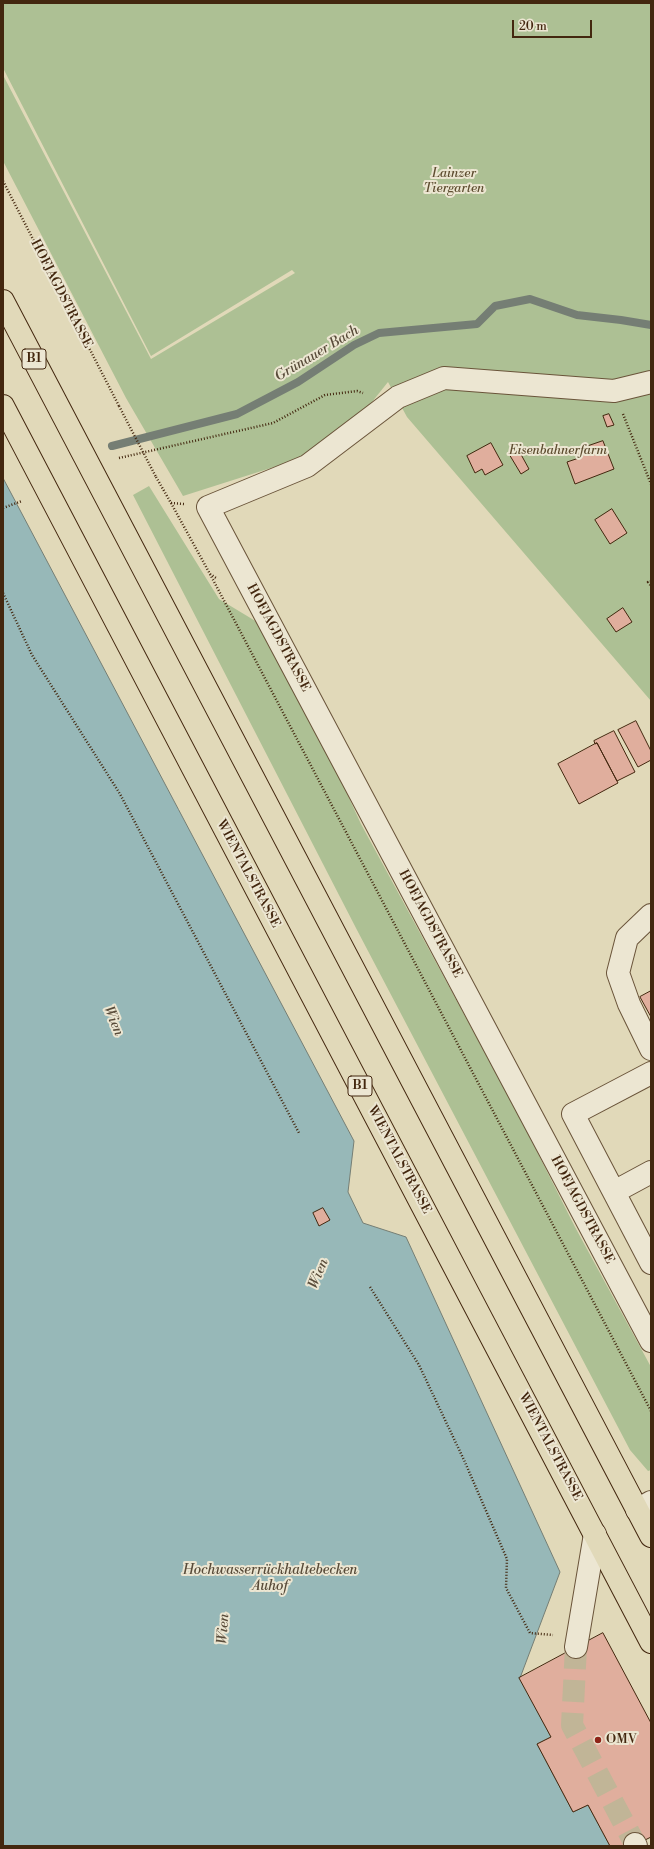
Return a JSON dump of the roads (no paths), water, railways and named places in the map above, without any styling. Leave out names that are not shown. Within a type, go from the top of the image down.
[{"type":"main road","name":"B1","points":[[3,301],[111,508],[644,1506],[651,1536]]},
{"type":"main road","name":"WIENTALSTRASSE","points":[[3,406],[651,1642]]},
{"type":"street","name":"HOFJAGDSTRASSE","points":[[651,382],[614,391],[444,378],[398,397],[307,466],[208,507],[651,1340]]},
{"type":"street","points":[[651,915],[627,938],[618,973],[629,1004],[651,1049]]},
{"type":"street","points":[[651,1073],[573,1114],[651,1263]]},
{"type":"street","points":[[614,1192],[651,1172]]},
{"type":"street","points":[[568,1642],[595,1534]]},
{"type":"water","name":"Hochwasserrückhaltebecken Auhof","points":[[3,478],[354,1141],[348,1192],[363,1223],[406,1237],[560,1572],[520,1678],[551,1737],[537,1744],[573,1812],[588,1805],[610,1846],[3,1846]]},
{"type":"waterway","name":"Grünauer Bach","points":[[112,446],[237,414],[298,382],[354,345],[379,333],[477,324],[495,306],[530,299],[577,315],[651,325]]},
{"type":"tunnel","points":[[576,1647],[572,1725],[635,1844]]},
{"type":"place","name":"OMV","points":[[598,1740]]},
{"type":"park label","name":"Lainzer Tiergarten","points":[[454,182]]},
{"type":"park label","name":"Eisenbahnerfarm","points":[[558,451]]},
{"type":"water label","name":"Wien","points":[[113,1021]]},
{"type":"water label","name":"Wien","points":[[319,1274]]},
{"type":"water label","name":"Wien","points":[[224,1629]]}]
